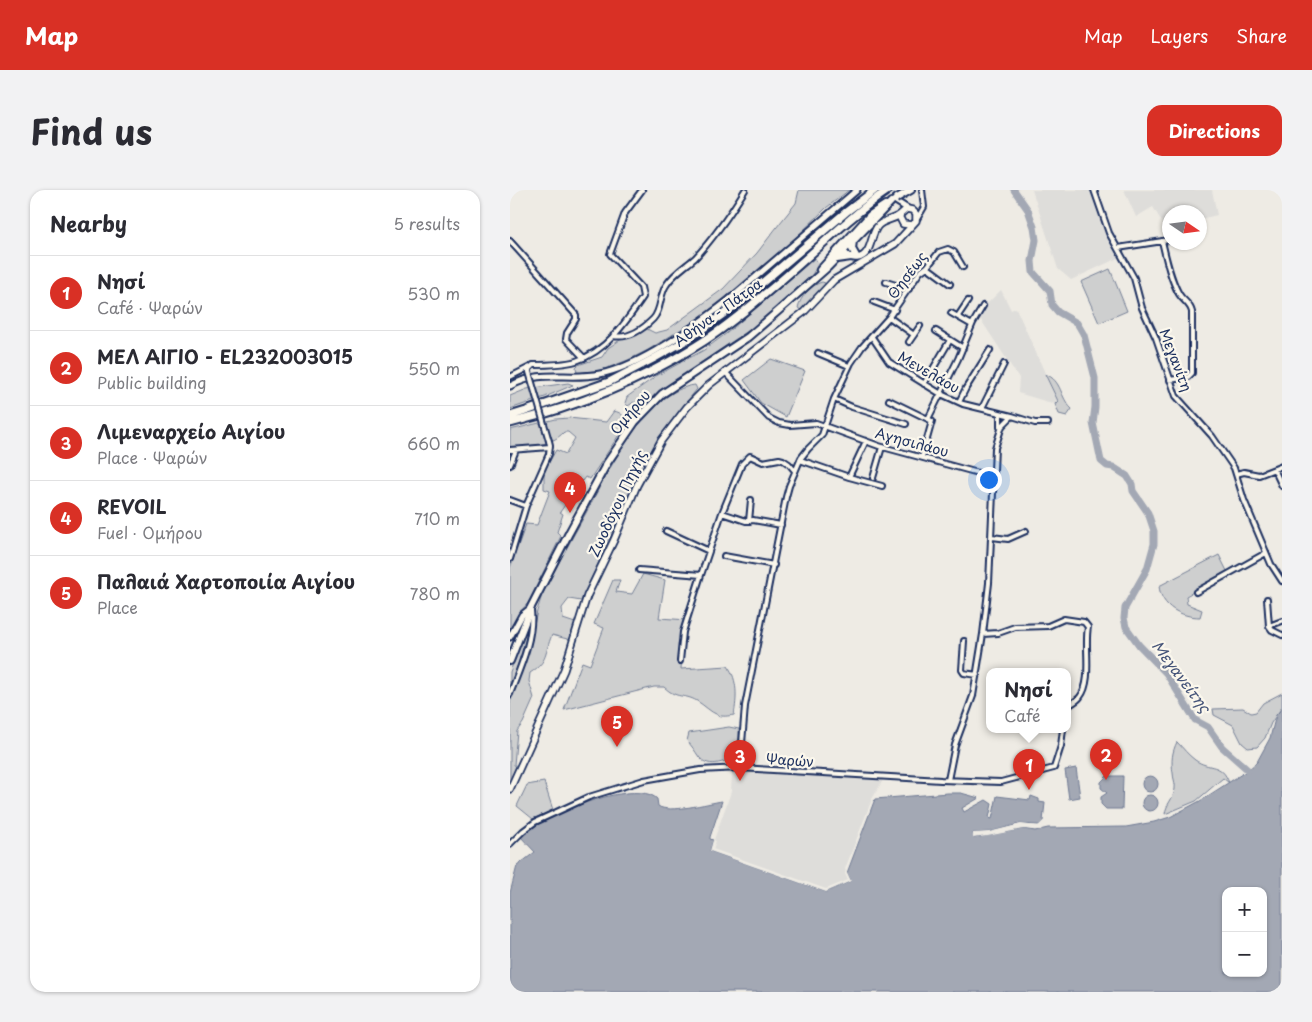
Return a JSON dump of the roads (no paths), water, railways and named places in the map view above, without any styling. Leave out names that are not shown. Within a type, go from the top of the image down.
[{"type":"highway","name":"Αθήνα - Πάτρα","points":[[510,416],[609,382],[690,338],[736,305],[852,207],[875,190]]},
{"type":"highway","name":"Αθήνα - Πάτρα","points":[[510,423],[612,389],[696,346],[760,299],[869,204],[892,196]]},
{"type":"main road","name":"Ομήρου","points":[[510,661],[531,607],[595,485],[621,440],[634,422],[662,394],[748,337],[833,261],[870,214],[892,196],[912,190]]},
{"type":"main road","name":"Ομήρου","points":[[808,284],[843,247],[854,239],[892,196]]},
{"type":"main road","points":[[833,261],[841,257],[856,257],[866,253],[878,226],[888,220],[910,209],[916,214],[917,219],[912,225],[888,220]]},
{"type":"main road","points":[[901,214],[903,224],[902,236]]},
{"type":"main road","name":"Ζωοδόχου Πηγής","points":[[510,789],[559,683],[587,596],[645,468],[661,441],[687,407],[725,372],[804,312],[841,275],[889,248],[912,225]]},
{"type":"main road","points":[[854,239],[852,249],[856,257]]},
{"type":"main road","points":[[843,247],[856,257]]},
{"type":"street","points":[[510,377],[530,367],[584,358],[600,349],[613,336],[642,297],[641,288],[610,254],[622,218],[642,190]]},
{"type":"street","points":[[613,336],[624,337],[632,335],[653,319],[666,285],[701,250],[736,206],[745,190]]},
{"type":"street","points":[[510,386],[529,378],[543,375],[584,376],[608,372],[623,367],[662,346],[720,307],[777,261],[857,190]]},
{"type":"street","points":[[917,219],[922,211],[924,202],[922,190]]},
{"type":"street","name":"Μεγανίτη","points":[[1094,190],[1109,233],[1134,278],[1142,308],[1156,338],[1177,398],[1212,436],[1236,474],[1244,500],[1266,552],[1282,581]]},
{"type":"street","points":[[901,214],[897,202],[910,209],[918,208],[924,202]]},
{"type":"street","points":[[510,241],[576,315],[576,319],[567,333],[566,339],[584,358]]},
{"type":"street","points":[[1118,248],[1162,241]]},
{"type":"street","name":"Θησέως","points":[[872,337],[895,310],[920,272],[927,267],[939,252],[948,249],[954,252],[963,267]]},
{"type":"street","points":[[1165,250],[1174,283],[1182,297],[1191,306],[1192,312],[1192,373],[1188,377],[1170,380]]},
{"type":"street","points":[[927,267],[950,284]]},
{"type":"street","points":[[886,282],[909,288]]},
{"type":"street","points":[[958,316],[968,301]]},
{"type":"street","points":[[874,302],[895,310]]},
{"type":"street","points":[[928,419],[963,348],[972,325],[983,306]]},
{"type":"street","points":[[951,312],[972,325]]},
{"type":"street","points":[[889,318],[914,335]]},
{"type":"street","points":[[909,342],[920,326]]},
{"type":"street","points":[[936,331],[963,348]]},
{"type":"street","points":[[740,768],[745,706],[789,486],[800,460],[821,438],[834,399],[849,366],[862,347],[872,337]]},
{"type":"street","name":"Μενελάου","points":[[872,337],[887,360],[941,394],[959,402],[1035,423],[1048,423]]},
{"type":"street","points":[[924,384],[950,340]]},
{"type":"street","points":[[959,402],[990,350]]},
{"type":"street","points":[[818,353],[849,366]]},
{"type":"street","points":[[982,408],[1004,364]]},
{"type":"street","points":[[510,559],[526,506],[550,454],[549,441],[529,372],[530,367]]},
{"type":"street","name":"Αγησιλάου","points":[[725,372],[769,418],[776,422],[788,425],[812,423],[825,426],[882,447],[993,477]]},
{"type":"street","points":[[834,399],[860,410],[906,424]]},
{"type":"street","points":[[889,400],[932,422],[922,457]]},
{"type":"street","points":[[1000,413],[1000,430]]},
{"type":"street","points":[[948,780],[955,745],[970,706],[983,634],[992,537],[995,448],[1000,430],[1004,423],[1012,416]]},
{"type":"street","points":[[849,476],[866,441]]},
{"type":"street","points":[[510,450],[550,447]]},
{"type":"street","points":[[873,478],[882,447]]},
{"type":"street","points":[[510,465],[516,450]]},
{"type":"street","points":[[680,661],[683,632],[722,513],[742,464],[750,456],[763,462],[779,459],[783,460],[795,471]]},
{"type":"street","points":[[800,460],[882,486]]},
{"type":"street","points":[[1236,474],[1244,472],[1259,475],[1282,466]]},
{"type":"street","points":[[1274,469],[1282,486]]},
{"type":"street","points":[[510,500],[526,506]]},
{"type":"street","points":[[749,521],[751,500]]},
{"type":"street","points":[[722,513],[749,521],[781,525]]},
{"type":"street","points":[[666,531],[709,551]]},
{"type":"street","points":[[992,537],[1005,540],[1026,531]]},
{"type":"street","points":[[1196,592],[1266,552]]},
{"type":"street","points":[[724,556],[774,565]]},
{"type":"street","points":[[639,570],[701,575]]},
{"type":"street","points":[[1267,599],[1269,626],[1272,630],[1282,635]]},
{"type":"street","points":[[510,637],[522,615],[531,607]]},
{"type":"street","points":[[510,694],[530,635],[531,607]]},
{"type":"street","points":[[983,634],[998,634],[1015,626],[1048,626],[1064,619],[1084,622],[1088,627],[1086,635],[1087,665],[1085,684],[1082,695],[1071,704]]},
{"type":"street","points":[[1269,626],[1282,622]]},
{"type":"street","points":[[964,641],[962,670],[964,673],[977,675]]},
{"type":"street","name":"Ψαρών","points":[[510,844],[522,831],[535,822],[590,797],[644,780],[700,770],[740,768],[948,780],[1001,782],[1016,780],[1054,768],[1062,745],[1063,733]]},
{"type":"waterway","name":"Μεγανείτης","points":[[1014,190],[1028,210],[1034,227],[1036,240],[1032,261],[1033,272],[1050,291],[1052,305],[1058,312],[1077,323],[1084,335],[1095,378],[1093,423],[1101,461],[1127,476],[1132,484],[1133,491],[1148,513],[1154,531],[1154,544],[1147,569],[1125,608],[1124,618],[1126,627],[1139,645],[1166,673],[1195,720],[1208,727],[1222,747],[1248,770]]},
{"type":"place","name":"REVOIL","points":[[570,513]]},
{"type":"place","name":"Παλαιά Χαρτοποιία Αιγίου","points":[[617,747]]},
{"type":"place","name":"ΜΕΛ ΑΙΓΙΟ - EL232003015","points":[[1106,780]]},
{"type":"place","name":"Λιμεναρχείο Αιγίου","points":[[740,781]]},
{"type":"place","name":"Νησί","points":[[1029,790]]}]
